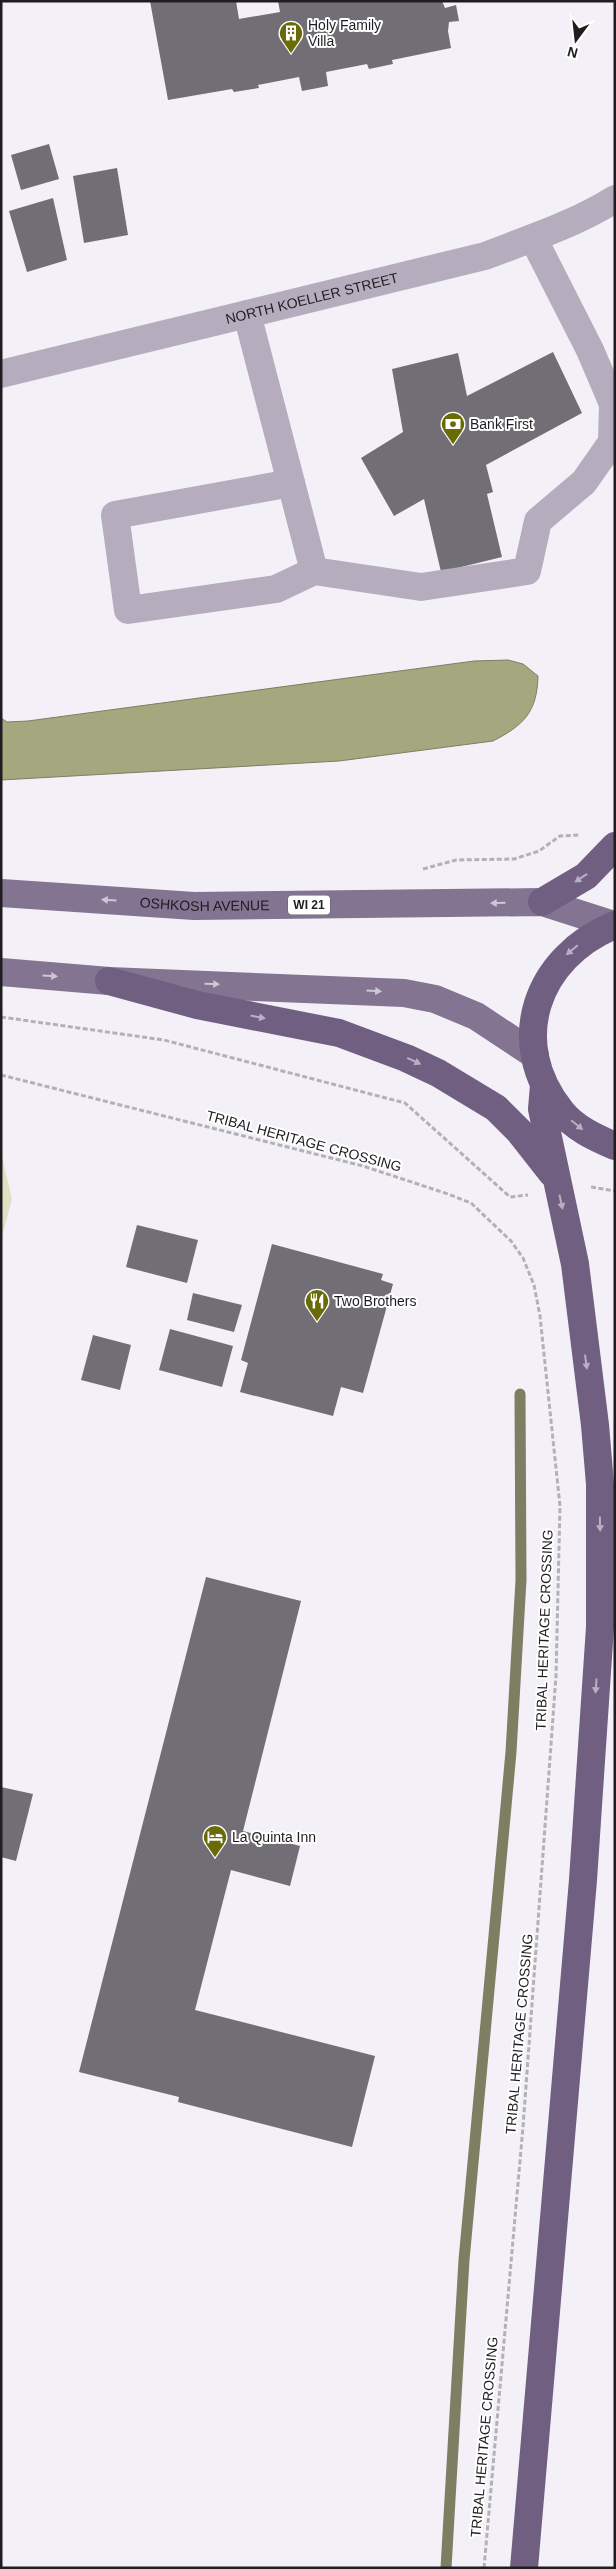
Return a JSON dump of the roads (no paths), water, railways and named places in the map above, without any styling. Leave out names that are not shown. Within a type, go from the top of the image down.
[{"type":"highway","points":[[542,902],[586,876],[615,846]]},
{"type":"highway","points":[[614,925],[585,940],[560,961],[542,989],[534,1022],[534,1055],[544,1086],[562,1112],[590,1136],[615,1146]]},
{"type":"highway","points":[[109,981],[197,1005],[338,1033],[438,1072],[496,1108],[518,1131],[554,1176]]},
{"type":"highway","points":[[524,2568],[583,1880],[600,1627],[600,1484],[595,1425],[575,1264],[554,1176],[542,1109],[544,1086]]},
{"type":"main road","name":"OSHKOSH AVENUE","points":[[1,893],[194,906],[542,902],[614,925]]},
{"type":"main road","points":[[1,972],[109,981],[404,993],[435,999],[476,1016],[534,1055]]},
{"type":"street","name":"NORTH KOELLER STREET","points":[[1,374],[485,256],[532,238],[600,208],[615,199]]},
{"type":"street","points":[[291,483],[115,515],[128,610],[276,589],[314,571],[421,587],[527,571],[538,521],[584,482],[612,442],[613,404],[590,350],[532,238]]},
{"type":"street","points":[[247,314],[314,571]]},
{"type":"waterway","points":[[446,2568],[464,2260],[511,1752],[521,1580],[520,1394]]},
{"type":"place","name":"Holy Family Villa","points":[[291,54]]},
{"type":"place","name":"Bank First","points":[[453,445]]},
{"type":"place","name":"Two Brothers","points":[[317,1322]]},
{"type":"place","name":"La Quinta Inn","points":[[215,1858]]}]
